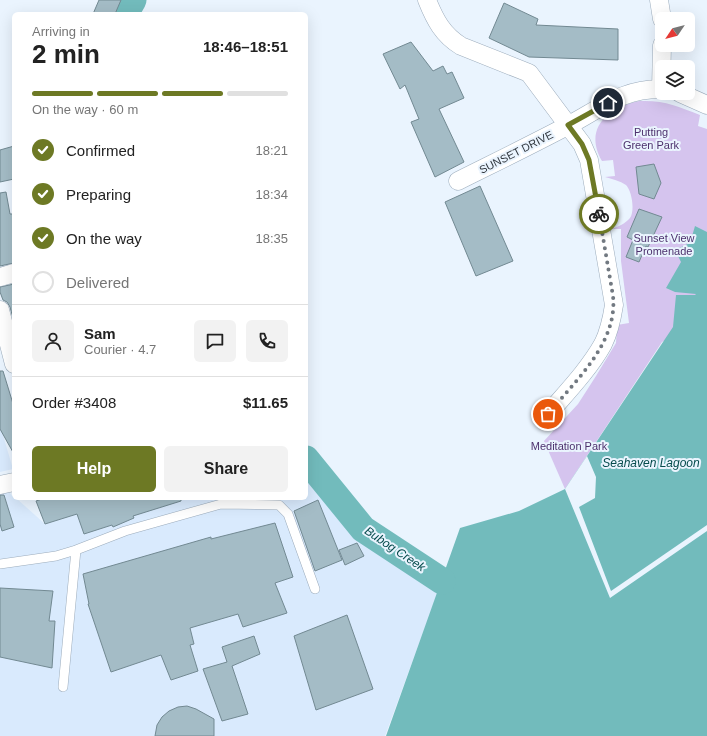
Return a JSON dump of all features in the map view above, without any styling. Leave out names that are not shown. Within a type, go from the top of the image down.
[{"type":"street","points":[[427,0],[436,21],[443,32],[452,40],[461,46],[529,73],[582,144],[589,160],[612,286],[614,306],[611,323],[603,343],[592,361],[548,414]]},
{"type":"street","points":[[660,0],[661,12]]},
{"type":"street","name":"SUNSET DRIVE","points":[[458,181],[568,125],[621,96],[641,90],[655,89]]},
{"type":"street","points":[[695,100],[707,106]]},
{"type":"street","points":[[0,276],[12,273]]},
{"type":"street","points":[[0,310],[12,356]]},
{"type":"street","points":[[0,485],[12,482]]},
{"type":"lane","points":[[0,564],[56,556],[125,531],[221,504],[279,504],[288,514],[315,589]]},
{"type":"lane","points":[[62,687],[76,550]]},
{"type":"shaded area","points":[[0,425],[12,469],[0,472]]},
{"type":"shaded area","points":[[308,465],[363,529],[442,581],[385,736],[0,736],[0,494],[9,492],[12,496],[12,500],[18,500],[45,524],[121,500],[308,500]]},
{"type":"green space","points":[[639,101],[664,103],[677,106],[700,115],[698,126],[707,129],[707,283],[673,336],[662,342],[565,489],[544,441],[578,404],[596,376],[616,343],[617,325],[629,323],[621,261],[621,229],[611,229],[622,225],[630,218],[632,215],[632,201],[630,192],[626,185],[619,181],[605,177],[615,176],[613,160],[602,161],[595,139],[597,129],[609,114],[628,104]]},
{"type":"water","name":"Seahaven Lagoon","points":[[695,226],[707,232],[707,736],[386,736],[460,528],[519,511],[565,489],[673,327],[676,295],[696,294],[675,292],[666,288],[681,262],[677,254],[677,249],[690,243]]},
{"type":"pier","points":[[587,456],[596,477],[595,498],[579,507],[611,591],[707,525],[707,531],[610,598],[565,489]]},
{"type":"building","points":[[99,0],[121,0],[116,12],[94,12]]},
{"type":"building","points":[[504,3],[538,19],[536,25],[618,29],[618,60],[529,57],[489,38]]},
{"type":"building","points":[[411,42],[433,71],[443,66],[447,74],[452,72],[464,98],[439,109],[464,162],[435,177],[411,122],[419,119],[405,85],[400,89],[383,54]]},
{"type":"building","points":[[12,147],[12,179],[0,182],[0,150]]},
{"type":"building","points":[[654,164],[661,183],[654,199],[639,194],[636,167]]},
{"type":"building","points":[[480,186],[513,261],[476,276],[445,202]]},
{"type":"building","points":[[6,192],[10,214],[12,214],[12,263],[0,266],[0,193]]},
{"type":"building","points":[[639,209],[662,217],[639,262],[626,257],[633,240],[627,237]]},
{"type":"building","points":[[12,284],[12,314],[7,302],[3,300],[0,287]]},
{"type":"building","points":[[0,371],[3,371],[12,400],[12,450],[0,429]]},
{"type":"building","points":[[0,495],[4,495],[14,527],[2,531],[0,524]]},
{"type":"building","points":[[181,500],[133,516],[134,518],[113,527],[112,525],[84,534],[77,514],[45,524],[36,501]]},
{"type":"building","points":[[318,500],[342,560],[315,571],[294,511]]},
{"type":"building","points":[[275,523],[293,577],[275,583],[287,613],[243,627],[238,614],[190,628],[194,644],[190,645],[198,671],[171,680],[161,655],[111,672],[88,604],[83,574],[211,537],[211,539]]},
{"type":"building","points":[[357,543],[364,556],[345,565],[339,550]]},
{"type":"building","points":[[0,588],[53,591],[49,621],[55,621],[52,668],[0,657]]},
{"type":"building","points":[[347,615],[373,689],[316,710],[294,636]]},
{"type":"building","points":[[254,636],[260,654],[232,666],[248,714],[222,721],[203,669],[227,662],[222,647]]},
{"type":"building","points":[[187,706],[196,709],[214,719],[214,736],[155,736],[157,725],[162,717],[169,711],[178,707]]},
{"type":"waterway","name":"Bubog Creek","points":[[126,12],[133,0]]},
{"type":"waterway","name":"Bubog Creek","points":[[308,461],[363,529],[442,581]]},
{"type":"way so far","points":[[548,414],[592,361],[603,343],[611,323],[614,306],[612,286],[599,214]]},
{"type":"route","points":[[599,214],[589,160],[582,144],[568,125],[608,103]]},
{"type":"park label","name":"Putting Green Park","points":[[651,138]]},
{"type":"park label","name":"Sunset View Promenade","points":[[664,244]]},
{"type":"park label","name":"Meditation Park","points":[[569,446]]}]
